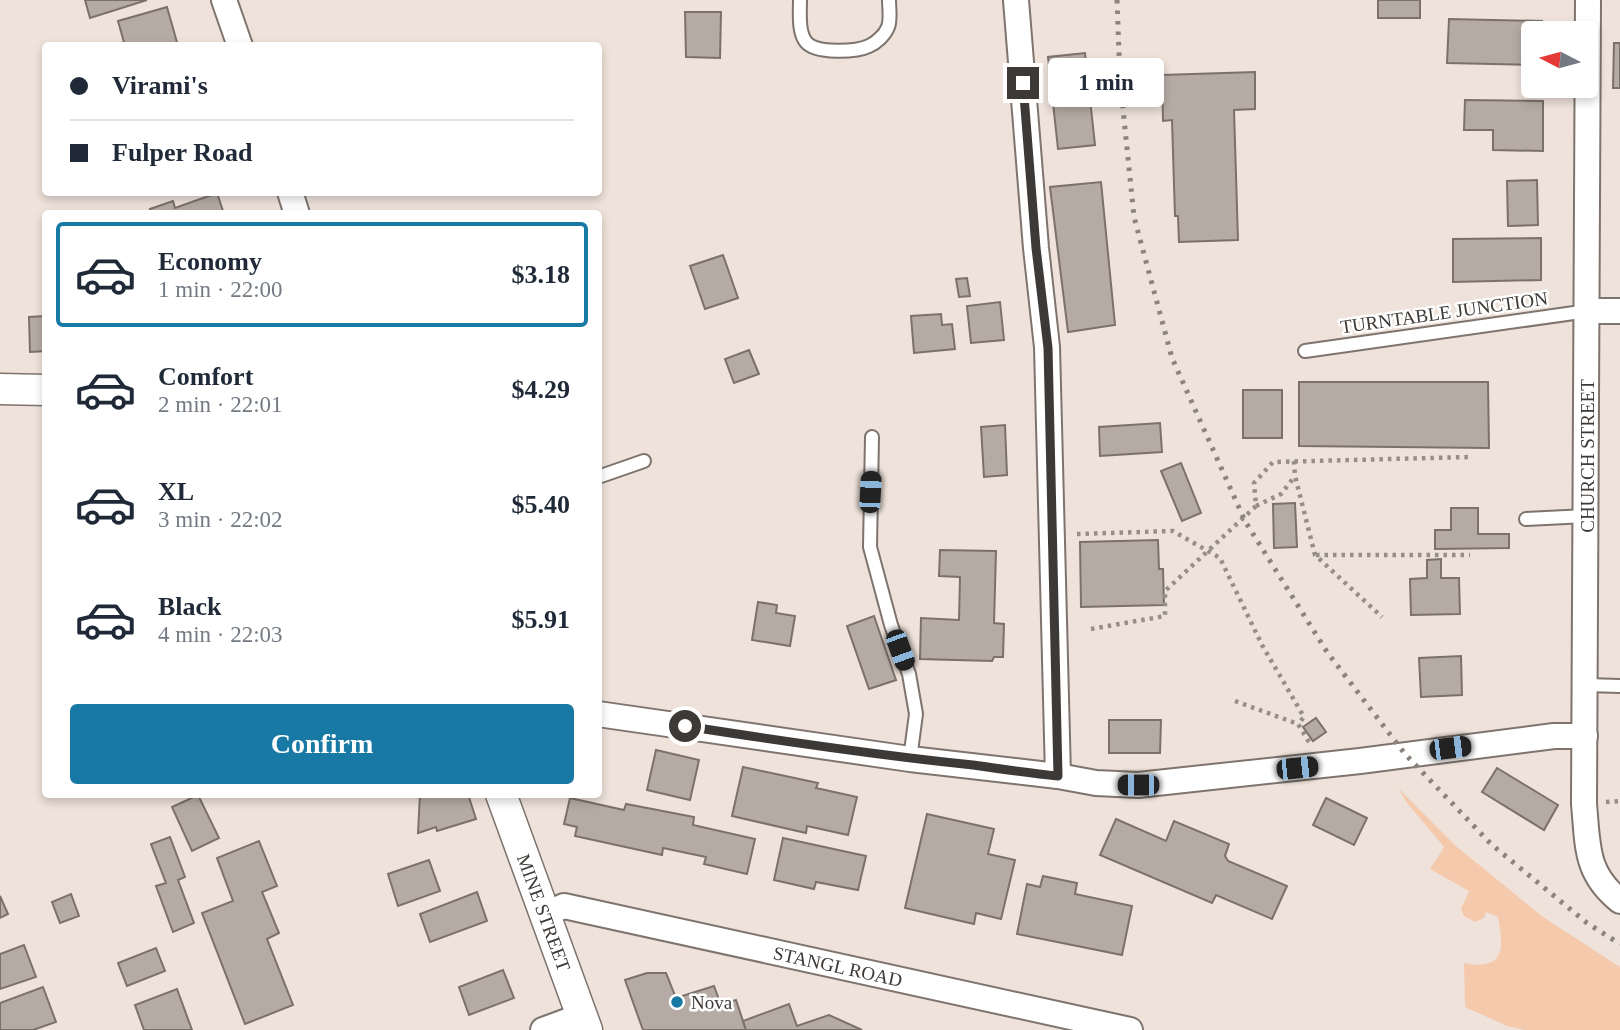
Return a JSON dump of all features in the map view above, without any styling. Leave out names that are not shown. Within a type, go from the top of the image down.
[{"type":"street","points":[[224,0],[239,42]]},
{"type":"street","points":[[1016,0],[1036,248],[1048,348],[1058,776]]},
{"type":"street","name":"CHURCH STREET","points":[[1588,0],[1584,804],[1589,856],[1594,872],[1603,887],[1620,901]]},
{"type":"street","points":[[1588,312],[1620,311]]},
{"type":"street","points":[[0,389],[42,390]]},
{"type":"street","points":[[602,715],[1016,773],[1058,776],[1096,783],[1138,785],[1554,736],[1586,736]]},
{"type":"street","name":"MINE STREET","points":[[502,798],[584,1023]]},
{"type":"street","name":"STANGL ROAD","points":[[545,914],[564,906],[1130,1030]]},
{"type":"street","points":[[543,1030],[584,1023]]},
{"type":"lane","points":[[800,0],[801,29],[807,43],[819,51],[858,49],[869,46],[880,38],[889,26],[889,0]]},
{"type":"lane","name":"TURNTABLE JUNCTION","points":[[1305,351],[1588,312]]},
{"type":"lane","points":[[872,437],[870,547],[891,625],[909,674],[916,714],[910,759]]},
{"type":"lane","points":[[602,476],[645,461]]},
{"type":"lane","points":[[1526,519],[1586,516]]},
{"type":"lane","points":[[1586,685],[1620,686]]},
{"type":"path","points":[[1256,506],[1254,483],[1273,462],[1470,457]]},
{"type":"path","points":[[1294,461],[1295,476],[1315,555],[1382,617]]},
{"type":"path","points":[[1091,629],[1165,616],[1166,591],[1256,506],[1282,494],[1295,476]]},
{"type":"path","points":[[1077,534],[1172,531],[1220,558],[1262,645],[1304,717],[1298,724]]},
{"type":"path","points":[[1315,555],[1470,555]]},
{"type":"path","points":[[1235,701],[1298,724],[1323,765]]},
{"type":"shaded area","points":[[1398,788],[1456,846],[1543,917],[1620,967],[1620,1030],[1525,1030],[1507,1026],[1465,1007],[1464,963],[1487,964],[1499,955],[1501,939],[1498,917],[1486,912],[1484,918],[1475,922],[1464,916],[1461,909],[1469,891],[1430,869],[1444,847]]},
{"type":"building","points":[[85,0],[147,0],[90,18]]},
{"type":"building","points":[[1378,0],[1420,0],[1420,18],[1378,18]]},
{"type":"building","points":[[167,7],[177,42],[124,42],[118,21]]},
{"type":"building","points":[[685,12],[721,12],[720,58],[686,57]]},
{"type":"building","points":[[1449,19],[1542,21],[1521,21],[1521,65],[1447,63]]},
{"type":"building","points":[[1614,43],[1620,43],[1620,88],[1613,88]]},
{"type":"building","points":[[1085,53],[1095,145],[1058,149],[1048,57]]},
{"type":"building","points":[[1255,72],[1255,109],[1234,110],[1238,240],[1179,242],[1178,216],[1175,216],[1172,120],[1163,121],[1162,75]]},
{"type":"building","points":[[1465,100],[1543,101],[1543,151],[1493,150],[1493,130],[1464,130]]},
{"type":"building","points":[[1537,180],[1538,225],[1508,226],[1507,181]]},
{"type":"building","points":[[1101,182],[1115,325],[1068,332],[1050,187]]},
{"type":"building","points":[[209,196],[218,196],[223,210],[150,209],[173,201],[175,208]]},
{"type":"building","points":[[1541,238],[1541,280],[1453,282],[1453,239]]},
{"type":"building","points":[[723,255],[738,298],[705,309],[690,266]]},
{"type":"building","points":[[967,278],[970,296],[959,297],[956,279]]},
{"type":"building","points":[[1000,302],[1004,340],[971,343],[967,306]]},
{"type":"building","points":[[941,314],[942,325],[952,324],[955,349],[914,353],[911,316]]},
{"type":"building","points":[[42,316],[42,351],[30,352],[29,317]]},
{"type":"building","points":[[749,350],[759,374],[734,383],[725,359]]},
{"type":"building","points":[[1299,382],[1488,382],[1489,448],[1299,446]]},
{"type":"building","points":[[1243,390],[1282,390],[1282,438],[1243,438]]},
{"type":"building","points":[[1160,423],[1162,452],[1100,456],[1099,427]]},
{"type":"building","points":[[1005,425],[1007,475],[984,477],[981,427]]},
{"type":"building","points":[[1181,463],[1201,513],[1182,521],[1161,471]]},
{"type":"building","points":[[1295,503],[1297,547],[1274,548],[1273,504]]},
{"type":"building","points":[[1451,508],[1478,508],[1478,534],[1509,534],[1509,548],[1435,549],[1435,530],[1451,530]]},
{"type":"building","points":[[1158,540],[1159,569],[1163,569],[1164,605],[1081,607],[1080,542]]},
{"type":"building","points":[[940,550],[996,551],[994,623],[1004,624],[1003,657],[994,657],[992,661],[920,659],[921,618],[959,620],[960,577],[939,576]]},
{"type":"building","points":[[1441,559],[1441,578],[1459,578],[1460,614],[1411,615],[1410,579],[1427,578],[1427,560]]},
{"type":"building","points":[[758,602],[777,605],[776,613],[795,616],[790,646],[752,640]]},
{"type":"building","points":[[874,616],[896,680],[869,689],[847,626]]},
{"type":"building","points":[[1461,656],[1462,695],[1421,697],[1419,658]]},
{"type":"building","points":[[1316,718],[1326,732],[1313,741],[1303,727]]},
{"type":"building","points":[[1109,720],[1161,720],[1160,753],[1109,753]]},
{"type":"building","points":[[656,750],[699,760],[690,800],[647,790]]},
{"type":"building","points":[[743,767],[818,783],[816,788],[857,797],[848,835],[807,826],[806,833],[732,816]]},
{"type":"building","points":[[1497,768],[1558,805],[1544,830],[1482,792]]},
{"type":"building","points":[[192,798],[199,798],[219,838],[192,851],[172,807]]},
{"type":"building","points":[[420,798],[469,798],[476,819],[437,831],[436,827],[418,833]]},
{"type":"building","points":[[570,798],[624,810],[626,804],[694,817],[693,825],[755,839],[747,874],[704,864],[706,857],[663,848],[662,855],[575,836],[577,827],[564,824]]},
{"type":"building","points":[[1326,798],[1367,818],[1354,845],[1313,825]]},
{"type":"building","points":[[927,814],[994,829],[988,854],[1015,860],[1001,919],[976,913],[974,924],[905,908]]},
{"type":"building","points":[[1116,819],[1166,841],[1174,821],[1229,844],[1225,856],[1228,861],[1287,886],[1272,919],[1216,895],[1212,903],[1100,855]]},
{"type":"building","points":[[170,837],[185,877],[178,880],[194,923],[173,932],[156,886],[166,883],[151,844]]},
{"type":"building","points":[[783,838],[866,856],[858,890],[816,882],[814,889],[774,880]]},
{"type":"building","points":[[259,841],[277,886],[262,892],[279,933],[267,939],[293,1005],[245,1024],[202,913],[233,901],[217,858]]},
{"type":"building","points":[[429,860],[440,891],[398,906],[388,874]]},
{"type":"building","points":[[1043,876],[1077,883],[1075,894],[1132,906],[1122,955],[1017,934],[1027,884],[1040,887]]},
{"type":"building","points":[[477,892],[487,921],[430,942],[420,914]]},
{"type":"building","points":[[71,894],[79,916],[60,923],[52,902]]},
{"type":"building","points":[[0,896],[8,914],[0,918]]},
{"type":"building","points":[[24,945],[36,977],[0,989],[0,954]]},
{"type":"building","points":[[156,948],[165,971],[127,986],[118,963]]},
{"type":"building","points":[[503,970],[514,998],[469,1015],[459,987]]},
{"type":"building","name":"Nova","points":[[647,973],[666,973],[676,998],[714,986],[721,1005],[736,1000],[746,1030],[643,1030],[625,980]]},
{"type":"building","points":[[43,987],[56,1022],[33,1030],[0,1030],[0,1003]]},
{"type":"building","points":[[177,989],[192,1030],[144,1030],[135,1005]]},
{"type":"building","points":[[789,1004],[797,1026],[829,1015],[862,1030],[746,1030],[743,1021]]},
{"type":"railway","points":[[1117,0],[1120,79],[1134,217],[1172,358],[1245,521],[1327,652],[1405,754],[1491,844],[1587,923],[1620,944]]},
{"type":"place","name":"Nova","points":[[677,1002]]},
{"type":"route","points":[[685,726],[910,759],[1058,776],[1048,348],[1041,302],[1023,83]]}]
